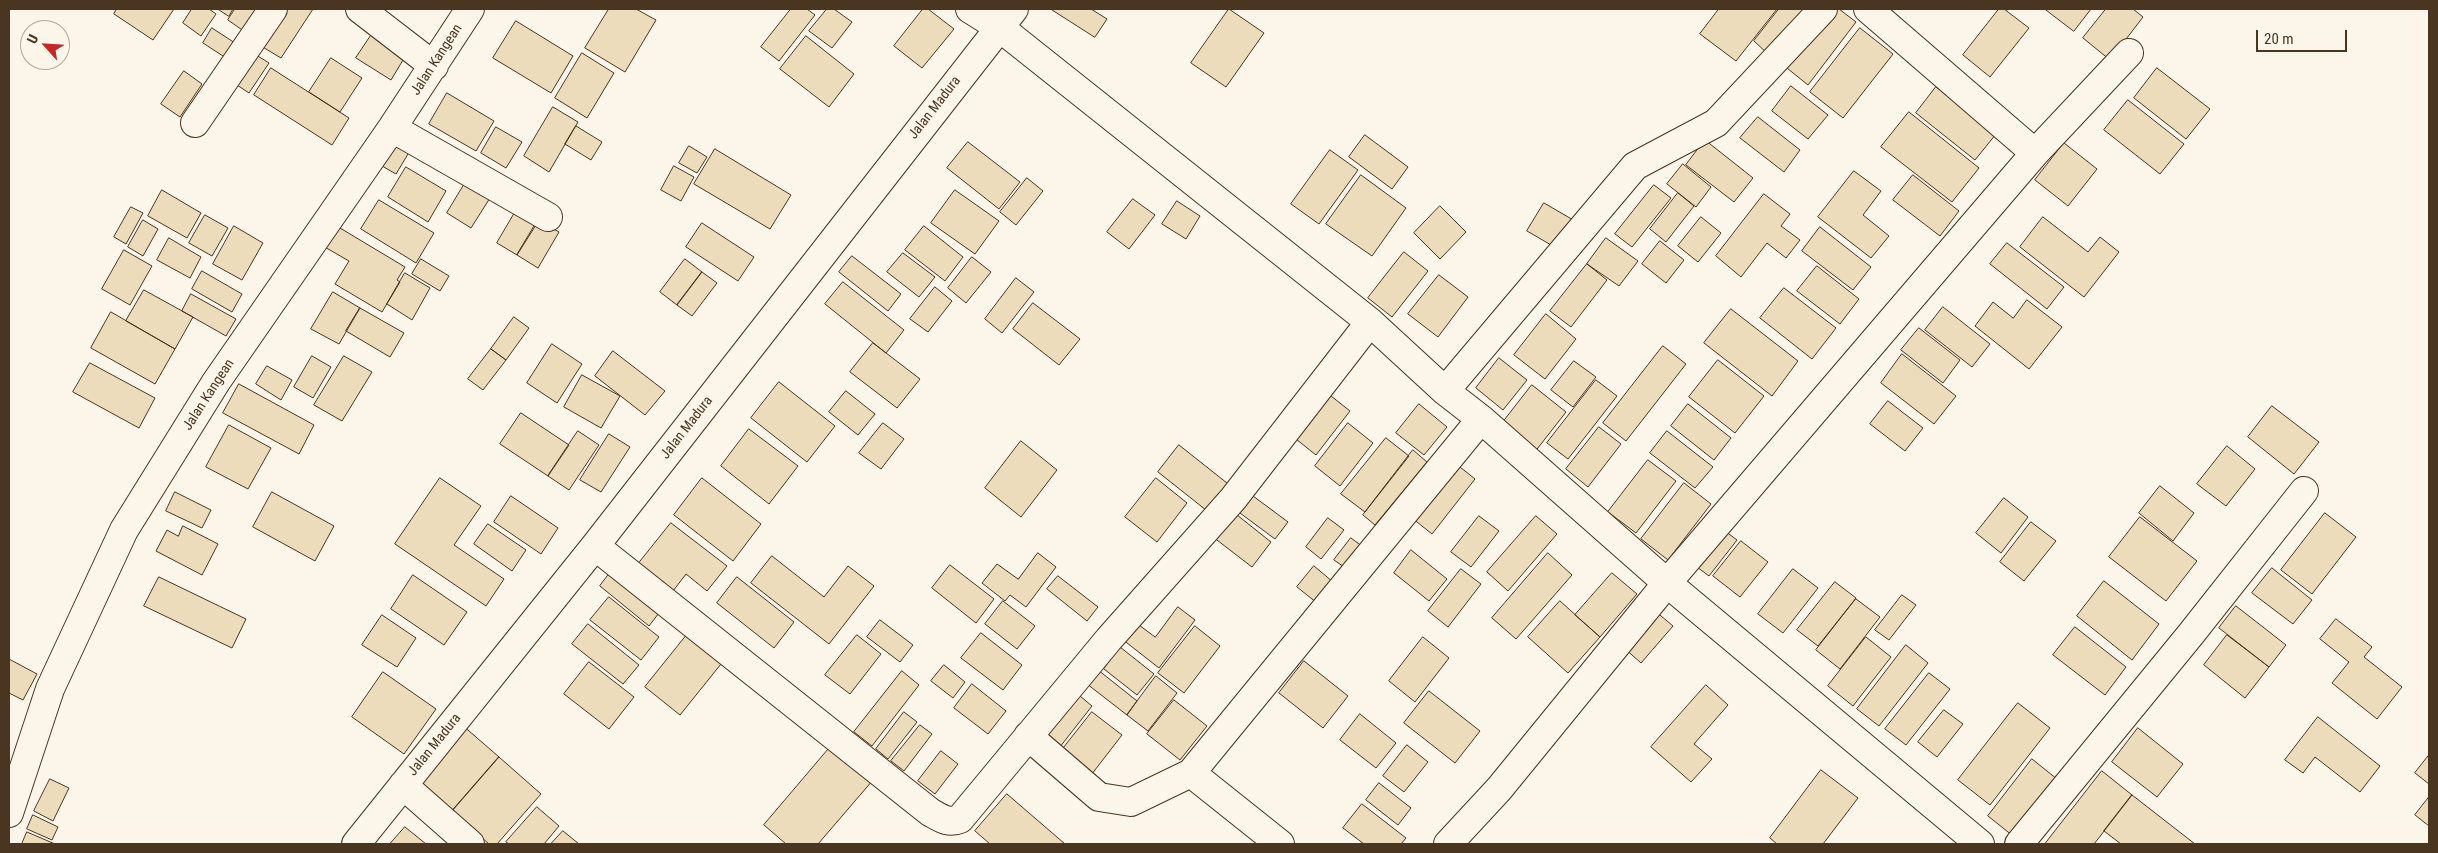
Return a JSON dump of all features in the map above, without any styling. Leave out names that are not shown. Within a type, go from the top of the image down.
[{"type":"street","points":[[195,123],[273,9]]},
{"type":"street","points":[[360,9],[434,66]]},
{"type":"street","name":"Jalan Kangean","points":[[9,813],[50,689],[124,530],[216,382],[392,128],[470,9]]},
{"type":"street","points":[[970,9],[1006,18],[1370,322],[1445,391],[1481,419],[1666,583],[1980,844]]},
{"type":"street","points":[[1445,391],[1636,166],[1716,123],[1823,9]]},
{"type":"street","points":[[1868,9],[2035,153]]},
{"type":"street","name":"Jalan Madura","points":[[356,844],[595,546],[1006,18]]},
{"type":"street","points":[[1448,844],[1499,789],[1666,583],[2035,153],[2129,53]]},
{"type":"street","points":[[392,128],[548,217]]},
{"type":"street","points":[[595,546],[942,819],[952,822],[960,818],[1109,639],[1233,499],[1370,322]]},
{"type":"street","points":[[1028,736],[1099,797],[1131,802],[1191,773],[1481,419]]},
{"type":"street","points":[[2018,844],[2185,641],[2304,490]]},
{"type":"street","points":[[1191,773],[1280,844]]},
{"type":"street","points":[[403,785],[470,844]]},
{"type":"building","points":[[117,9],[174,9],[153,40],[114,14]]},
{"type":"building","points":[[192,9],[209,9],[216,14],[201,36],[183,23]]},
{"type":"building","points":[[218,9],[233,9],[229,16]]},
{"type":"building","points":[[235,9],[259,9],[245,32],[228,20]]},
{"type":"building","points":[[278,9],[313,9],[281,58],[256,43]]},
{"type":"building","points":[[609,9],[636,9],[656,20],[625,72],[585,48]]},
{"type":"building","points":[[791,9],[807,9],[815,15],[779,61],[761,47]]},
{"type":"building","points":[[827,9],[834,9],[852,22],[832,48],[809,31]]},
{"type":"building","points":[[923,9],[928,9],[954,29],[922,68],[894,46]]},
{"type":"building","points":[[1051,9],[1091,9],[1107,19],[1095,37]]},
{"type":"building","points":[[1229,9],[1264,33],[1226,87],[1191,63]]},
{"type":"building","points":[[1719,9],[1777,9],[1736,61],[1700,34]]},
{"type":"building","points":[[1779,9],[1812,9],[1769,55],[1754,41]]},
{"type":"building","points":[[1833,9],[1839,9],[1856,22],[1808,85],[1787,68]]},
{"type":"building","points":[[1999,9],[2004,9],[2029,28],[1990,77],[1963,55]]},
{"type":"building","points":[[2045,9],[2091,9],[2074,31]]},
{"type":"building","points":[[2106,9],[2133,9],[2143,17],[2110,60],[2083,38]]},
{"type":"building","points":[[516,21],[573,56],[551,93],[493,58]]},
{"type":"building","points":[[212,28],[235,43],[226,58],[203,43]]},
{"type":"building","points":[[376,28],[409,50],[391,80],[356,58]]},
{"type":"building","points":[[1860,28],[1893,54],[1843,118],[1810,92]]},
{"type":"building","points":[[806,36],[854,74],[829,107],[780,69]]},
{"type":"building","points":[[253,53],[269,63],[249,93],[234,83]]},
{"type":"building","points":[[582,53],[614,73],[587,118],[555,98]]},
{"type":"building","points":[[331,58],[362,78],[340,112],[309,92]]},
{"type":"building","points":[[271,68],[349,118],[332,145],[254,95]]},
{"type":"building","points":[[2157,68],[2210,109],[2186,139],[2134,98]]},
{"type":"building","points":[[184,71],[202,84],[180,117],[161,104]]},
{"type":"building","points":[[1791,86],[1828,115],[1808,139],[1772,111]]},
{"type":"building","points":[[1936,87],[1996,134],[1975,160],[1916,113]]},
{"type":"building","points":[[447,93],[494,121],[476,151],[429,124]]},
{"type":"building","points":[[2128,100],[2184,144],[2160,174],[2104,130]]},
{"type":"building","points":[[553,107],[578,122],[549,172],[524,156]]},
{"type":"building","points":[[1909,112],[1979,168],[1952,202],[1881,147]]},
{"type":"building","points":[[1758,117],[1800,150],[1784,172],[1740,138]]},
{"type":"building","points":[[576,126],[602,142],[591,160],[565,144]]},
{"type":"building","points":[[496,127],[522,142],[506,168],[481,153]]},
{"type":"building","points":[[1365,135],[1408,167],[1392,189],[1349,157]]},
{"type":"building","points":[[400,136],[414,144],[396,174],[382,166]]},
{"type":"building","points":[[1705,140],[1753,178],[1734,202],[1686,165]]},
{"type":"building","points":[[968,142],[1020,182],[999,209],[947,168]]},
{"type":"building","points":[[2064,143],[2097,169],[2068,206],[2035,180]]},
{"type":"building","points":[[689,146],[707,157],[697,173],[679,163]]},
{"type":"building","points":[[715,149],[791,195],[770,229],[694,184]]},
{"type":"building","points":[[1330,150],[1358,170],[1319,224],[1291,204]]},
{"type":"building","points":[[1683,164],[1711,187],[1696,207],[1667,184]]},
{"type":"building","points":[[674,166],[694,177],[681,201],[661,190]]},
{"type":"building","points":[[406,167],[446,191],[428,222],[388,197]]},
{"type":"building","points":[[1854,171],[1881,191],[1863,215],[1889,236],[1871,258],[1818,217]]},
{"type":"building","points":[[470,175],[495,190],[471,228],[447,213]]},
{"type":"building","points":[[1361,175],[1406,208],[1372,256],[1326,224]]},
{"type":"building","points":[[1913,175],[1959,211],[1940,236],[1893,200]]},
{"type":"building","points":[[1027,178],[1043,191],[1016,225],[1000,212]]},
{"type":"building","points":[[1654,185],[1671,198],[1632,247],[1615,234]]},
{"type":"building","points":[[162,190],[201,213],[187,238],[148,216]]},
{"type":"building","points":[[955,190],[999,221],[975,254],[931,223]]},
{"type":"building","points":[[1678,193],[1694,206],[1666,242],[1650,229]]},
{"type":"building","points":[[1764,194],[1790,214],[1781,226],[1800,240],[1786,258],[1767,243],[1741,277],[1716,256]]},
{"type":"building","points":[[1133,199],[1155,215],[1129,249],[1107,232]]},
{"type":"building","points":[[379,200],[434,233],[416,263],[361,229]]},
{"type":"building","points":[[1177,201],[1200,216],[1186,239],[1162,224]]},
{"type":"building","points":[[1544,203],[1575,221],[1558,249],[1527,231]]},
{"type":"building","points":[[520,204],[541,217],[517,255],[497,243]]},
{"type":"building","points":[[1440,206],[1466,232],[1440,259],[1414,233]]},
{"type":"building","points":[[131,207],[143,213],[126,244],[114,237]]},
{"type":"building","points":[[205,215],[228,228],[212,256],[189,243]]},
{"type":"building","points":[[1701,217],[1721,233],[1698,262],[1678,246]]},
{"type":"building","points":[[2043,217],[2088,252],[2100,237],[2119,252],[2084,297],[2020,247]]},
{"type":"building","points":[[143,220],[158,229],[143,256],[128,247]]},
{"type":"building","points":[[538,220],[559,232],[538,268],[517,255]]},
{"type":"building","points":[[702,223],[754,257],[738,281],[686,247]]},
{"type":"building","points":[[335,225],[405,267],[397,280],[400,282],[382,312],[335,284],[349,261],[323,246]]},
{"type":"building","points":[[234,226],[263,243],[242,280],[213,264]]},
{"type":"building","points":[[924,226],[963,257],[945,281],[905,250]]},
{"type":"building","points":[[1820,227],[1871,267],[1853,290],[1802,251]]},
{"type":"building","points":[[169,238],[201,257],[190,278],[157,260]]},
{"type":"building","points":[[1606,238],[1638,261],[1619,286],[1587,264]]},
{"type":"building","points":[[1660,241],[1684,260],[1666,283],[1642,264]]},
{"type":"building","points":[[2007,243],[2064,287],[2047,309],[1990,264]]},
{"type":"building","points":[[124,250],[152,266],[130,305],[102,289]]},
{"type":"building","points":[[1404,252],[1428,271],[1392,317],[1368,298]]},
{"type":"building","points":[[903,253],[935,277],[919,297],[887,272]]},
{"type":"building","points":[[852,256],[901,294],[888,311],[839,272]]},
{"type":"building","points":[[972,257],[991,272],[966,303],[948,288]]},
{"type":"building","points":[[421,259],[449,276],[440,291],[412,274]]},
{"type":"building","points":[[685,259],[702,272],[677,305],[660,292]]},
{"type":"building","points":[[1587,264],[1607,280],[1571,327],[1550,311]]},
{"type":"building","points":[[1817,266],[1859,299],[1840,324],[1797,291]]},
{"type":"building","points":[[202,271],[242,294],[232,312],[192,289]]},
{"type":"building","points":[[702,272],[717,283],[692,316],[677,305]]},
{"type":"building","points":[[405,273],[430,288],[412,320],[387,304]]},
{"type":"building","points":[[1439,275],[1468,297],[1438,337],[1408,314]]},
{"type":"building","points":[[1016,278],[1034,292],[1002,333],[985,319]]},
{"type":"building","points":[[843,282],[904,330],[886,353],[825,304]]},
{"type":"building","points":[[935,287],[952,301],[928,332],[910,319]]},
{"type":"building","points":[[1784,288],[1836,328],[1812,359],[1760,318]]},
{"type":"building","points":[[144,290],[193,317],[175,349],[126,321]]},
{"type":"building","points":[[333,292],[360,308],[339,344],[311,329]]},
{"type":"building","points":[[191,294],[236,319],[226,336],[182,311]]},
{"type":"building","points":[[2027,300],[2062,327],[2029,369],[1975,326],[1993,302],[2013,318]]},
{"type":"building","points":[[1033,303],[1080,339],[1059,365],[1013,329]]},
{"type":"building","points":[[1943,307],[1990,344],[1972,367],[1925,330]]},
{"type":"building","points":[[360,308],[404,333],[390,357],[346,331]]},
{"type":"building","points":[[1731,309],[1798,361],[1772,396],[1704,343]]},
{"type":"building","points":[[111,312],[175,349],[155,384],[91,348]]},
{"type":"building","points":[[1546,314],[1576,339],[1545,379],[1514,355]]},
{"type":"building","points":[[514,317],[529,328],[506,360],[491,349]]},
{"type":"building","points":[[1919,328],[1960,360],[1943,383],[1901,350]]},
{"type":"building","points":[[873,343],[920,379],[897,408],[850,372]]},
{"type":"building","points":[[552,344],[582,364],[557,403],[527,383]]},
{"type":"building","points":[[1663,346],[1686,364],[1626,441],[1603,423]]},
{"type":"building","points":[[491,349],[506,360],[483,390],[468,379]]},
{"type":"building","points":[[613,351],[665,391],[645,415],[595,376]]},
{"type":"building","points":[[1902,354],[1956,396],[1934,424],[1881,383]]},
{"type":"building","points":[[312,356],[331,367],[313,398],[294,387]]},
{"type":"building","points":[[344,356],[372,372],[342,421],[314,405]]},
{"type":"building","points":[[1499,358],[1527,380],[1503,410],[1476,388]]},
{"type":"building","points":[[1718,360],[1764,396],[1735,433],[1689,397]]},
{"type":"building","points":[[1574,361],[1596,377],[1573,407],[1551,390]]},
{"type":"building","points":[[90,363],[155,398],[139,428],[73,392]]},
{"type":"building","points":[[267,366],[292,380],[281,400],[256,384]]},
{"type":"building","points":[[582,375],[620,396],[601,428],[564,407]]},
{"type":"building","points":[[1596,380],[1617,396],[1568,459],[1547,443]]},
{"type":"building","points":[[779,382],[835,426],[807,462],[751,418]]},
{"type":"building","points":[[239,384],[314,425],[299,454],[223,413]]},
{"type":"building","points":[[1532,385],[1566,412],[1534,453],[1500,426]]},
{"type":"building","points":[[846,391],[875,414],[858,435],[829,412]]},
{"type":"building","points":[[1331,396],[1350,411],[1316,455],[1296,439]]},
{"type":"building","points":[[1888,401],[1923,428],[1905,451],[1870,424]]},
{"type":"building","points":[[1419,404],[1447,427],[1424,455],[1396,433]]},
{"type":"building","points":[[1688,404],[1731,438],[1714,460],[1671,426]]},
{"type":"building","points":[[2272,406],[2319,442],[2294,474],[2248,437]]},
{"type":"building","points":[[521,413],[569,445],[548,476],[500,444]]},
{"type":"building","points":[[883,423],[904,439],[881,469],[859,453]]},
{"type":"building","points":[[1348,423],[1373,443],[1340,486],[1315,466]]},
{"type":"building","points":[[229,425],[271,448],[248,489],[206,467]]},
{"type":"building","points":[[1599,427],[1621,444],[1588,487],[1566,469]]},
{"type":"building","points":[[749,429],[798,466],[769,504],[721,466]]},
{"type":"building","points":[[578,431],[599,445],[569,490],[548,476]]},
{"type":"building","points":[[1667,431],[1713,467],[1695,488],[1650,453]]},
{"type":"building","points":[[609,434],[630,447],[601,492],[580,480]]},
{"type":"building","points":[[1386,438],[1409,456],[1365,512],[1341,494]]},
{"type":"building","points":[[1021,441],[1057,470],[1021,517],[985,488]]},
{"type":"building","points":[[1179,445],[1232,487],[1211,514],[1158,472]]},
{"type":"building","points":[[2227,446],[2255,469],[2226,506],[2197,484]]},
{"type":"building","points":[[1413,450],[1427,462],[1375,525],[1363,515]]},
{"type":"building","points":[[1648,460],[1676,481],[1636,533],[1608,512]]},
{"type":"building","points":[[1455,463],[1475,479],[1432,534],[1412,518]]},
{"type":"building","points":[[440,478],[481,506],[454,545],[504,579],[486,606],[395,544]]},
{"type":"building","points":[[702,478],[761,524],[733,561],[674,515]]},
{"type":"building","points":[[1156,478],[1187,503],[1157,542],[1125,517]]},
{"type":"building","points":[[1684,483],[1711,504],[1668,560],[1641,539]]},
{"type":"building","points":[[2160,486],[2194,513],[2173,541],[2139,513]]},
{"type":"building","points":[[175,492],[211,510],[202,528],[166,511]]},
{"type":"building","points":[[272,492],[334,526],[315,561],[253,527]]},
{"type":"building","points":[[511,496],[558,528],[541,554],[494,522]]},
{"type":"building","points":[[1253,496],[1288,522],[1275,539],[1240,513]]},
{"type":"building","points":[[2004,498],[2028,517],[2001,553],[1976,533]]},
{"type":"building","points":[[1232,511],[1271,542],[1252,567],[1213,537]]},
{"type":"building","points":[[2325,513],[2356,537],[2312,594],[2281,570]]},
{"type":"building","points":[[1479,516],[1499,531],[1471,567],[1451,552]]},
{"type":"building","points":[[1536,516],[1557,534],[1508,591],[1487,572]]},
{"type":"building","points":[[2140,517],[2197,561],[2166,601],[2109,557]]},
{"type":"building","points":[[1328,518],[1344,530],[1321,559],[1306,547]]},
{"type":"building","points":[[2031,522],[2056,541],[2024,581],[2000,562]]},
{"type":"building","points":[[671,523],[727,566],[707,591],[686,574],[670,595],[635,568]]},
{"type":"building","points":[[488,524],[526,550],[512,571],[474,544]]},
{"type":"building","points":[[183,526],[218,544],[202,575],[156,551],[167,530],[178,536]]},
{"type":"building","points":[[1721,528],[1737,540],[1709,576],[1693,564]]},
{"type":"building","points":[[1351,538],[1363,547],[1347,569],[1334,560]]},
{"type":"building","points":[[1741,541],[1768,562],[1740,597],[1713,576]]},
{"type":"building","points":[[1411,550],[1447,579],[1429,601],[1394,573]]},
{"type":"building","points":[[1038,553],[1056,567],[1026,607],[1010,595],[1005,601],[982,583],[997,564],[1018,579]]},
{"type":"building","points":[[1548,553],[1572,575],[1516,639],[1492,618]]},
{"type":"building","points":[[772,556],[824,597],[848,566],[874,586],[829,644],[751,583]]},
{"type":"building","points":[[950,565],[994,599],[976,623],[932,588]]},
{"type":"building","points":[[1314,566],[1333,582],[1317,603],[1297,587]]},
{"type":"building","points":[[2272,568],[2312,600],[2293,624],[2252,593]]},
{"type":"building","points":[[1461,569],[1481,584],[1448,627],[1428,611]]},
{"type":"building","points":[[1793,569],[1818,588],[1783,633],[1758,614]]},
{"type":"building","points":[[612,570],[662,609],[649,626],[600,586]]},
{"type":"building","points":[[1612,573],[1637,594],[1600,637],[1575,615]]},
{"type":"building","points":[[413,575],[467,612],[444,645],[391,609]]},
{"type":"building","points":[[1058,576],[1098,607],[1087,621],[1047,589]]},
{"type":"building","points":[[159,577],[246,619],[232,648],[144,606]]},
{"type":"building","points":[[737,577],[794,622],[774,648],[717,603]]},
{"type":"building","points":[[2104,581],[2159,624],[2132,660],[2077,616]]},
{"type":"building","points":[[1835,582],[1856,598],[1818,646],[1797,630]]},
{"type":"building","points":[[1902,595],[1916,605],[1889,640],[1875,630]]},
{"type":"building","points":[[609,597],[659,637],[641,660],[590,620]]},
{"type":"building","points":[[1856,599],[1880,617],[1840,669],[1816,650]]},
{"type":"building","points":[[1003,601],[1035,626],[1017,649],[985,624]]},
{"type":"building","points":[[1560,601],[1600,637],[1568,673],[1528,637]]},
{"type":"building","points":[[2236,606],[2286,645],[2269,667],[2219,628]]},
{"type":"building","points":[[1178,607],[1195,620],[1159,668],[1122,639],[1135,622],[1155,637]]},
{"type":"building","points":[[1654,610],[1673,626],[1641,663],[1623,647]]},
{"type":"building","points":[[382,615],[416,638],[397,667],[362,645]]},
{"type":"building","points":[[2336,619],[2372,647],[2364,657],[2402,687],[2377,719],[2332,683],[2349,662],[2320,639]]},
{"type":"building","points":[[880,620],[913,645],[900,662],[867,637]]},
{"type":"building","points":[[588,624],[639,665],[623,684],[572,644]]},
{"type":"building","points":[[1195,626],[1220,646],[1184,693],[1158,673]]},
{"type":"building","points":[[2075,627],[2126,667],[2105,695],[2053,655]]},
{"type":"building","points":[[981,633],[1022,665],[1003,690],[961,658]]},
{"type":"building","points":[[857,635],[881,654],[850,694],[825,675]]},
{"type":"building","points":[[2227,635],[2269,667],[2245,698],[2204,665]]},
{"type":"building","points":[[686,636],[721,664],[680,715],[645,687]]},
{"type":"building","points":[[1423,637],[1449,658],[1415,702],[1389,681]]},
{"type":"building","points":[[1866,637],[1891,657],[1853,706],[1828,686]]},
{"type":"building","points":[[1906,645],[1928,663],[1879,726],[1857,709]]},
{"type":"building","points":[[1120,647],[1154,674],[1137,695],[1104,669]]},
{"type":"building","points":[[9,659],[37,674],[23,700],[9,693]]},
{"type":"building","points":[[1304,661],[1348,696],[1323,728],[1279,693]]},
{"type":"building","points":[[589,662],[634,697],[609,729],[564,694]]},
{"type":"building","points":[[944,665],[965,682],[953,698],[931,681]]},
{"type":"building","points":[[1098,670],[1137,701],[1127,715],[1087,684]]},
{"type":"building","points":[[902,671],[919,685],[872,746],[854,732]]},
{"type":"building","points":[[383,672],[436,709],[404,754],[352,717]]},
{"type":"building","points":[[1929,673],[1950,689],[1906,745],[1885,729]]},
{"type":"building","points":[[1156,676],[1177,693],[1148,731],[1127,715]]},
{"type":"building","points":[[972,684],[1006,711],[988,734],[954,708]]},
{"type":"building","points":[[1706,685],[1728,705],[1694,744],[1712,759],[1691,782],[1651,747]]},
{"type":"building","points":[[1074,691],[1092,706],[1056,752],[1038,738]]},
{"type":"building","points":[[1429,691],[1480,731],[1455,763],[1404,723]]},
{"type":"building","points":[[1174,700],[1207,726],[1180,760],[1147,734]]},
{"type":"building","points":[[2018,703],[2050,728],[1990,805],[1958,780]]},
{"type":"building","points":[[1944,710],[1963,724],[1937,757],[1918,742]]},
{"type":"building","points":[[904,712],[917,722],[888,759],[876,749]]},
{"type":"building","points":[[1092,712],[1122,735],[1088,779],[1058,755]]},
{"type":"building","points":[[1360,714],[1396,743],[1376,768],[1340,740]]},
{"type":"building","points":[[2318,717],[2380,766],[2360,792],[2315,757],[2303,773],[2285,760]]},
{"type":"building","points":[[461,724],[499,757],[452,811],[413,778]]},
{"type":"building","points":[[920,725],[932,734],[904,771],[891,761]]},
{"type":"building","points":[[2138,728],[2183,764],[2157,797],[2112,762]]},
{"type":"building","points":[[832,745],[873,780],[818,844],[786,844],[764,825]]},
{"type":"building","points":[[1407,745],[1428,762],[1404,792],[1383,776]]},
{"type":"building","points":[[941,751],[958,764],[935,794],[918,781]]},
{"type":"building","points":[[2429,755],[2429,784],[2415,773]]},
{"type":"building","points":[[499,757],[541,794],[497,844],[489,844],[452,811]]},
{"type":"building","points":[[2032,759],[2057,779],[2013,836],[1988,816]]},
{"type":"building","points":[[1821,770],[1858,798],[1823,844],[1777,844],[1770,838]]},
{"type":"building","points":[[2102,771],[2132,795],[2094,844],[2045,844]]},
{"type":"building","points":[[50,779],[69,788],[53,821],[34,811]]},
{"type":"building","points":[[1379,783],[1411,808],[1398,825],[1366,800]]},
{"type":"building","points":[[1007,794],[1065,844],[990,844],[975,831]]},
{"type":"building","points":[[2132,795],[2195,844],[2121,844],[2104,831]]},
{"type":"building","points":[[2429,797],[2429,826],[2415,815]]},
{"type":"building","points":[[1362,804],[1406,838],[1401,844],[1364,844],[1343,828]]},
{"type":"building","points":[[537,807],[559,826],[544,844],[509,844],[506,842]]},
{"type":"building","points":[[33,815],[58,827],[52,840],[27,829]]},
{"type":"building","points":[[405,827],[426,844],[390,844]]},
{"type":"building","points":[[563,831],[579,844],[551,844]]},
{"type":"building","points":[[27,832],[55,844],[22,844]]}]
